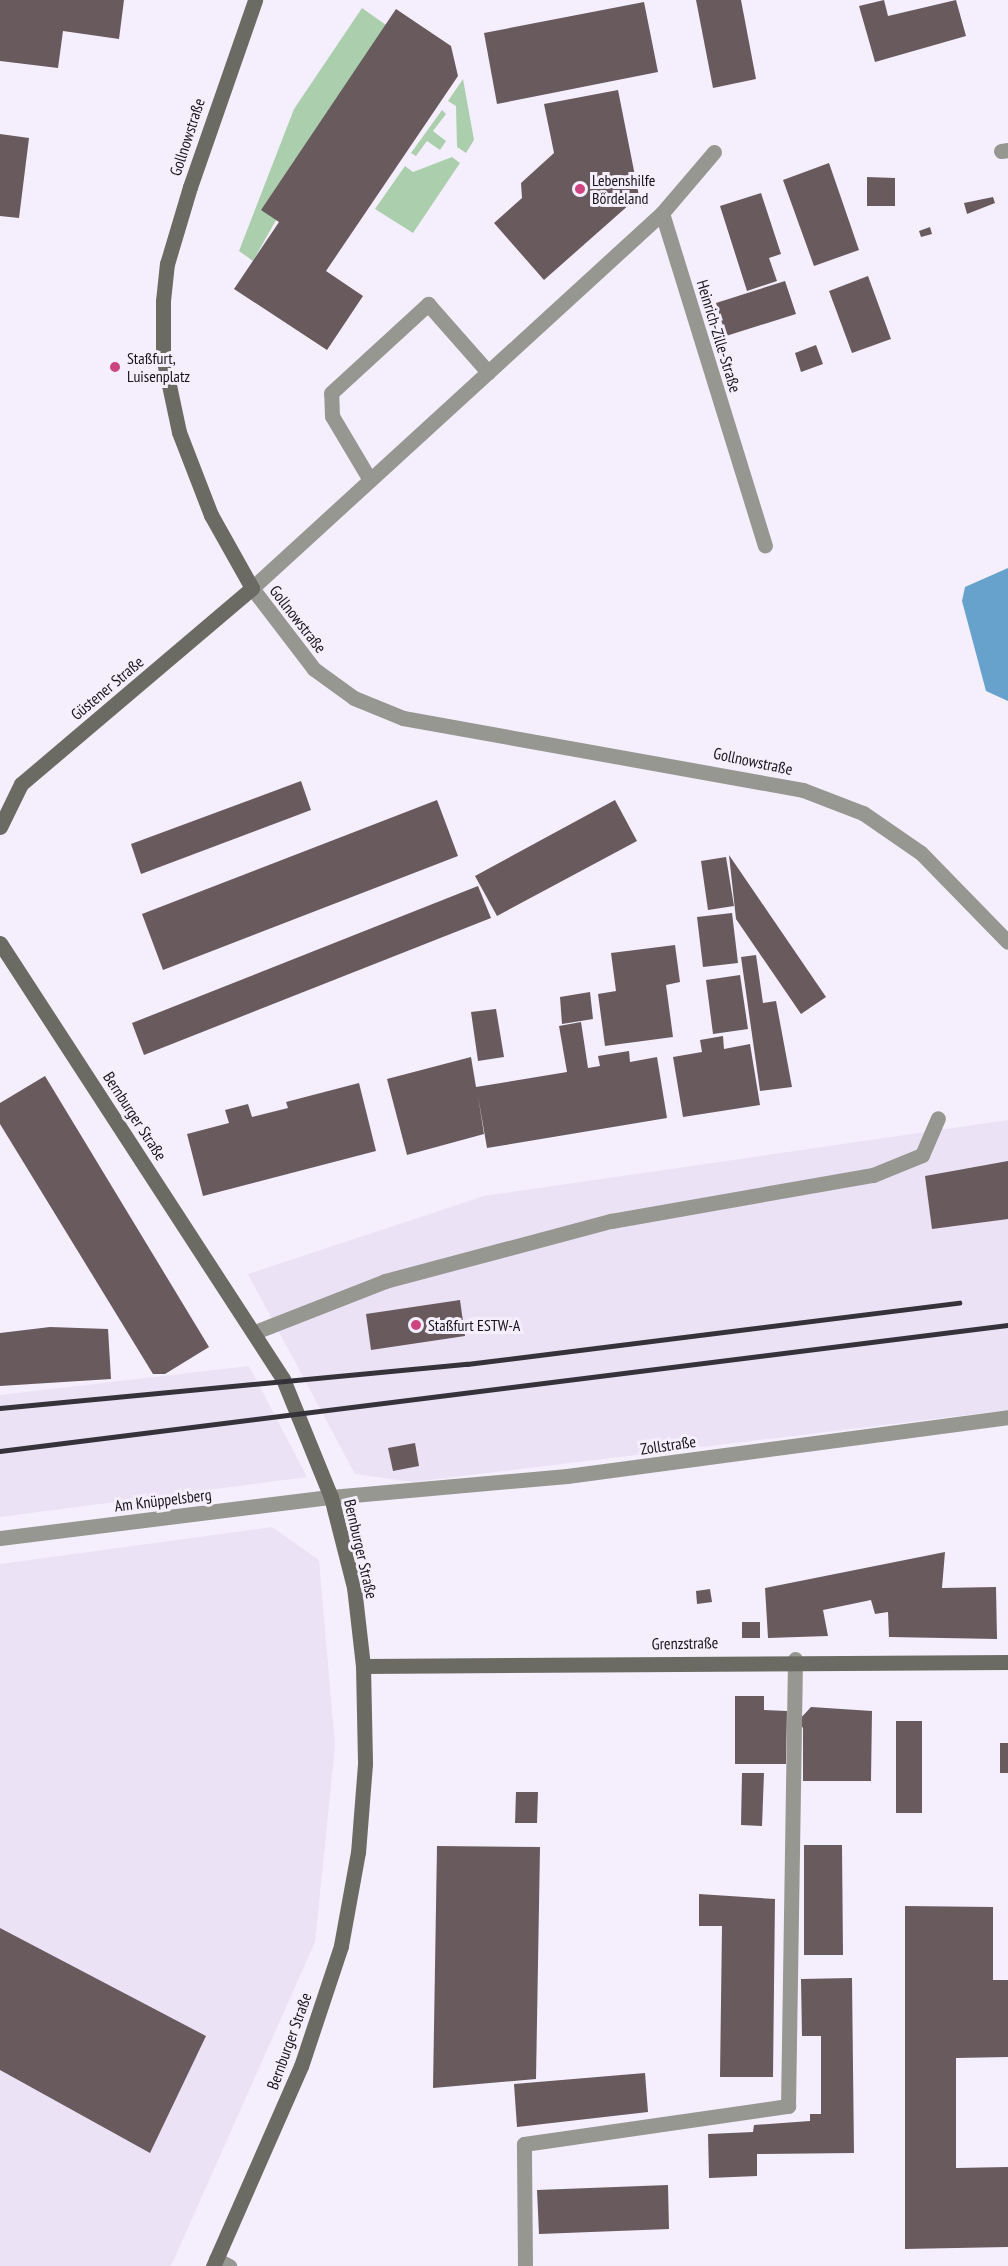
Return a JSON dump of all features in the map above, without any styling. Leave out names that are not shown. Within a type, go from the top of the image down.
[{"type":"main road","name":"Gollnowstraße","points":[[252,588],[211,515],[178,432],[164,357],[163,301],[167,264],[190,187],[255,0]]},
{"type":"main road","name":"Güstener Straße","points":[[0,827],[21,784],[252,588]]},
{"type":"main road","name":"Bernburger Straße","points":[[0,943],[255,1332],[283,1379],[331,1497],[354,1587],[363,1666],[358,1852],[341,1946],[301,2066],[220,2264]]},
{"type":"main road","name":"Grenzstraße","points":[[363,1666],[795,1659],[1008,1662]]},
{"type":"street","points":[[252,588],[662,213],[714,152]]},
{"type":"street","name":"Heinrich-Zille-Straße","points":[[662,213],[765,545]]},
{"type":"street","points":[[370,480],[332,416],[331,393],[428,304],[488,372]]},
{"type":"street","name":"Gollnowstraße","points":[[252,588],[314,669],[354,698],[403,718],[803,790],[863,813],[921,853],[1008,942]]},
{"type":"street","points":[[255,1332],[384,1281],[611,1221],[873,1175],[922,1155],[938,1118]]},
{"type":"street","name":"Zollstraße","points":[[331,1497],[567,1476],[1008,1417]]},
{"type":"street","name":"Am Knüppelsberg","points":[[0,1538],[331,1497]]},
{"type":"street","points":[[525,2266],[524,2144],[788,2106],[795,1659]]},
{"type":"shaded area","points":[[1008,1120],[1008,1410],[412,1482],[355,1474],[248,1274],[484,1196]]},
{"type":"shaded area","points":[[249,1366],[307,1477],[0,1517],[0,1395]]},
{"type":"shaded area","points":[[272,1527],[319,1560],[335,1746],[315,1942],[171,2266],[0,2266],[0,1564]]},
{"type":"green space","points":[[362,8],[386,25],[253,261],[239,251],[294,109]]},
{"type":"green space","points":[[463,79],[474,140],[466,153],[457,147],[456,106],[448,101]]},
{"type":"green space","points":[[442,110],[446,114],[433,131],[446,141],[440,150],[427,141],[416,156],[411,153]]},
{"type":"green space","points":[[452,157],[460,163],[413,233],[375,209],[405,166],[413,172]]},
{"type":"water","points":[[1008,568],[1008,701],[986,691],[962,601],[965,587]]},
{"type":"building","points":[[0,0],[124,0],[119,39],[63,31],[58,68],[0,61]]},
{"type":"building","points":[[696,0],[741,0],[756,79],[713,88]]},
{"type":"building","points":[[884,0],[888,16],[956,0],[966,36],[875,62],[859,6]]},
{"type":"building","points":[[644,2],[658,72],[497,104],[484,33]]},
{"type":"building","points":[[396,9],[451,46],[458,76],[326,271],[363,296],[327,350],[234,289],[279,222],[261,210]]},
{"type":"building","name":"Lebenshilfe Bördeland","points":[[618,90],[639,196],[544,280],[494,223],[522,198],[521,183],[554,153],[544,104]]},
{"type":"building","points":[[0,134],[29,138],[19,218],[0,216]]},
{"type":"building","points":[[829,163],[859,250],[814,266],[783,180]]},
{"type":"building","points":[[867,177],[895,178],[895,206],[867,206]]},
{"type":"building","points":[[761,193],[781,254],[769,258],[777,281],[747,291],[720,206]]},
{"type":"building","points":[[993,197],[995,203],[967,214],[964,203]]},
{"type":"building","points":[[930,227],[932,234],[921,237],[919,231]]},
{"type":"building","points":[[868,276],[891,339],[852,353],[829,291]]},
{"type":"building","points":[[785,281],[796,314],[726,336],[716,303]]},
{"type":"building","points":[[816,345],[823,364],[801,372],[795,353]]},
{"type":"building","points":[[301,781],[311,810],[141,874],[131,844]]},
{"type":"building","points":[[437,800],[458,856],[163,970],[142,914]]},
{"type":"building","points":[[615,800],[637,841],[497,916],[475,876]]},
{"type":"building","points":[[729,855],[826,997],[801,1014],[736,919]]},
{"type":"building","points":[[726,857],[734,906],[708,910],[701,861]]},
{"type":"building","points":[[478,886],[491,918],[144,1055],[132,1023]]},
{"type":"building","points":[[732,913],[738,963],[703,967],[697,917]]},
{"type":"building","points":[[675,945],[680,982],[666,985],[673,1037],[605,1046],[598,994],[616,991],[611,953]]},
{"type":"building","points":[[756,955],[763,1003],[776,1001],[792,1087],[760,1091],[741,957]]},
{"type":"building","points":[[740,975],[748,1029],[713,1034],[706,980]]},
{"type":"building","points":[[590,992],[593,1019],[562,1024],[560,997]]},
{"type":"building","points":[[496,1009],[504,1057],[478,1061],[471,1012]]},
{"type":"building","points":[[581,1022],[588,1068],[600,1066],[598,1056],[629,1051],[630,1062],[657,1057],[667,1118],[487,1148],[478,1096],[484,1134],[407,1155],[387,1079],[471,1057],[476,1087],[567,1072],[559,1026]]},
{"type":"building","points":[[723,1036],[724,1049],[750,1044],[760,1105],[683,1117],[673,1057],[702,1052],[700,1040]]},
{"type":"building","points":[[45,1076],[209,1347],[165,1374],[153,1374],[0,1124],[0,1103]]},
{"type":"building","points":[[359,1083],[376,1151],[203,1196],[187,1134],[229,1123],[225,1110],[248,1104],[252,1117],[288,1108],[286,1102]]},
{"type":"building","points":[[1008,1161],[1008,1219],[932,1229],[925,1176]]},
{"type":"building","name":"Staßfurt ESTW-A","points":[[460,1300],[465,1336],[371,1350],[366,1314]]},
{"type":"building","points":[[50,1327],[108,1329],[111,1379],[0,1386],[0,1333]]},
{"type":"building","points":[[415,1443],[419,1466],[393,1471],[388,1448]]},
{"type":"building","points":[[945,1552],[942,1588],[996,1587],[997,1639],[889,1637],[888,1612],[875,1614],[871,1600],[823,1610],[828,1636],[768,1638],[765,1588]]},
{"type":"building","points":[[710,1589],[712,1602],[697,1604],[696,1591]]},
{"type":"building","points":[[742,1622],[760,1622],[760,1638],[742,1638]]},
{"type":"building","points":[[735,1696],[764,1696],[764,1710],[787,1711],[786,1764],[735,1764]]},
{"type":"building","points":[[811,1707],[872,1711],[871,1781],[803,1781],[803,1728],[798,1721]]},
{"type":"building","points":[[896,1721],[922,1721],[922,1813],[896,1813]]},
{"type":"building","points":[[1000,1743],[1008,1743],[1008,1773],[1000,1773]]},
{"type":"building","points":[[742,1773],[764,1773],[762,1826],[741,1825]]},
{"type":"building","points":[[516,1792],[538,1792],[537,1823],[515,1823]]},
{"type":"building","points":[[804,1845],[842,1845],[843,1955],[804,1955]]},
{"type":"building","points":[[437,1846],[540,1847],[536,2079],[433,2088]]},
{"type":"building","points":[[699,1894],[775,1899],[773,2077],[720,2077],[722,1926],[699,1926]]},
{"type":"building","points":[[905,1906],[993,1907],[993,1980],[1008,1980],[1008,2057],[956,2058],[956,2168],[1008,2167],[1008,2247],[905,2249]]},
{"type":"building","points":[[0,1928],[206,2036],[150,2153],[0,2070]]},
{"type":"building","points":[[852,1978],[854,2153],[757,2154],[757,2176],[709,2178],[708,2134],[753,2132],[754,2125],[810,2121],[810,2114],[821,2114],[821,2036],[802,2036],[801,1979]]},
{"type":"building","points":[[645,2073],[648,2112],[517,2127],[514,2084]]},
{"type":"building","points":[[668,2185],[669,2229],[539,2234],[537,2190]]},
{"type":"railway","points":[[0,1408],[467,1364],[959,1303]]},
{"type":"railway","points":[[0,1451],[1008,1325]]},
{"type":"place","name":"Lebenshilfe Bördeland","points":[[580,189]]},
{"type":"place","name":"Staßfurt, Luisenplatz","points":[[115,367]]},
{"type":"place","name":"Staßfurt ESTW-A","points":[[416,1325]]}]
